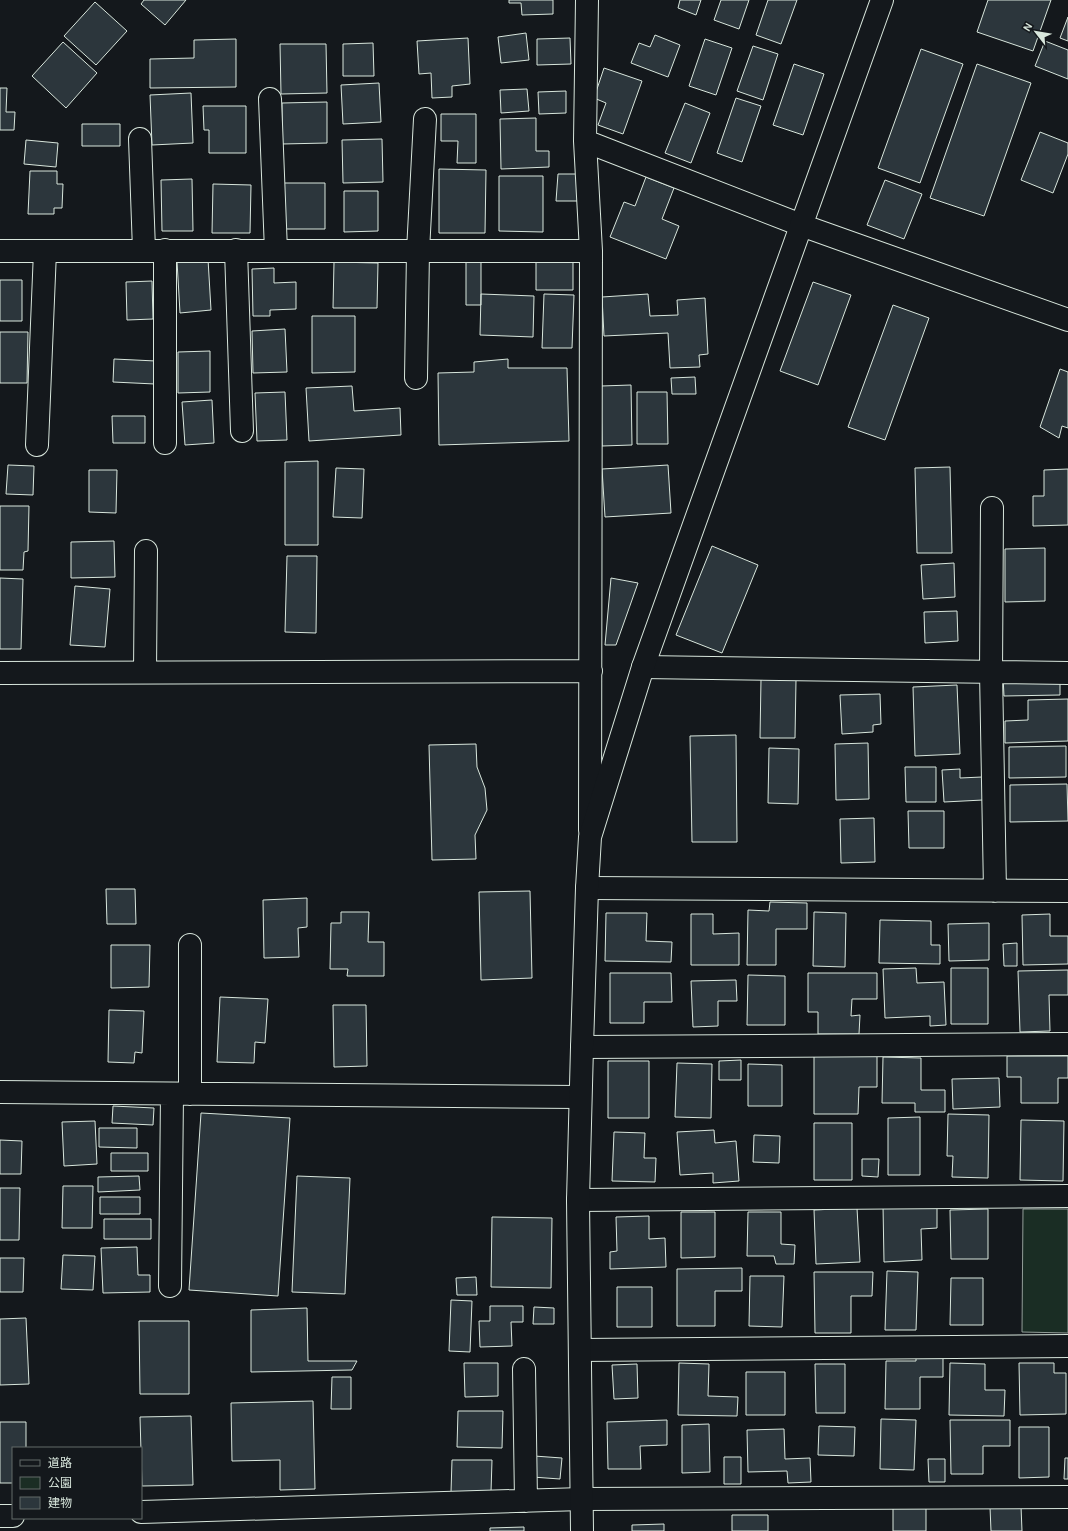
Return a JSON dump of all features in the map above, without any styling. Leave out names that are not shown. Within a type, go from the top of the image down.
[{"type":"street","points":[[582,1531],[578,1200],[580,1097],[590,837],[591,671],[591,251],[585,141],[587,0]]},
{"type":"street","points":[[590,837],[643,667],[882,0]]},
{"type":"street","points":[[270,99],[276,250]]},
{"type":"street","points":[[416,378],[418,251],[425,119]]},
{"type":"street","points":[[140,139],[154,250],[165,443]]},
{"type":"street","points":[[585,141],[801,226],[1068,320]]},
{"type":"street","points":[[236,250],[242,431]]},
{"type":"street","points":[[0,251],[591,251]]},
{"type":"street","points":[[37,445],[45,251]]},
{"type":"street","points":[[992,508],[991,672],[995,891]]},
{"type":"street","points":[[145,672],[146,551]]},
{"type":"street","points":[[643,667],[1068,673]]},
{"type":"street","points":[[0,673],[591,671]]},
{"type":"street","points":[[587,888],[1068,891]]},
{"type":"street","points":[[170,1286],[190,945]]},
{"type":"street","points":[[582,1047],[1068,1044]]},
{"type":"street","points":[[0,1092],[580,1097]]},
{"type":"street","points":[[578,1200],[1068,1196]]},
{"type":"street","points":[[580,1350],[1068,1346]]},
{"type":"street","points":[[524,1369],[526,1501]]},
{"type":"street","points":[[142,1512],[582,1499],[1068,1497]]},
{"type":"street","points":[[0,1516],[12,1516]]},
{"type":"green space","points":[[1023,1209],[1068,1209],[1068,1333],[1022,1332]]},
{"type":"building","points":[[144,0],[186,0],[165,25],[141,4]]},
{"type":"building","points":[[509,0],[553,0],[553,14],[522,15],[521,3],[509,3]]},
{"type":"building","points":[[680,0],[701,0],[696,15],[678,8]]},
{"type":"building","points":[[721,0],[749,0],[739,29],[714,20]]},
{"type":"building","points":[[768,0],[797,0],[781,44],[756,35]]},
{"type":"building","points":[[988,0],[1051,0],[1033,51],[977,32]]},
{"type":"building","points":[[95,2],[127,31],[96,65],[64,36]]},
{"type":"building","points":[[1068,17],[1068,41],[1060,38]]},
{"type":"building","points":[[526,33],[529,60],[501,63],[498,37]]},
{"type":"building","points":[[655,35],[680,45],[668,77],[631,63],[639,43],[650,47]]},
{"type":"building","points":[[468,38],[470,84],[452,86],[452,97],[432,98],[431,73],[419,74],[417,41]]},
{"type":"building","points":[[570,38],[571,64],[537,65],[537,39]]},
{"type":"building","points":[[236,39],[236,87],[150,88],[150,59],[194,58],[194,40]]},
{"type":"building","points":[[705,39],[732,48],[716,95],[689,86]]},
{"type":"building","points":[[1045,41],[1068,50],[1068,79],[1035,66]]},
{"type":"building","points":[[63,42],[97,73],[66,108],[32,76]]},
{"type":"building","points":[[373,43],[374,76],[343,76],[343,44]]},
{"type":"building","points":[[280,44],[326,44],[327,93],[281,94]]},
{"type":"building","points":[[753,46],[778,54],[763,100],[737,91]]},
{"type":"building","points":[[921,49],[963,64],[920,183],[878,168]]},
{"type":"building","points":[[794,64],[824,74],[803,135],[773,125]]},
{"type":"building","points":[[977,64],[1031,83],[984,216],[930,198]]},
{"type":"building","points":[[604,68],[642,81],[623,134],[598,125],[606,103],[594,98]]},
{"type":"building","points":[[379,83],[381,122],[343,124],[341,85]]},
{"type":"building","points":[[0,88],[7,88],[6,112],[15,112],[14,130],[0,130]]},
{"type":"building","points":[[527,89],[529,111],[501,113],[500,90]]},
{"type":"building","points":[[566,91],[566,113],[539,114],[538,92]]},
{"type":"building","points":[[191,93],[193,143],[152,145],[150,95]]},
{"type":"building","points":[[736,98],[761,106],[742,162],[717,153]]},
{"type":"building","points":[[327,102],[327,143],[282,144],[282,103]]},
{"type":"building","points":[[685,103],[710,113],[691,163],[665,153]]},
{"type":"building","points":[[203,106],[246,106],[246,153],[209,153],[209,130],[204,130]]},
{"type":"building","points":[[441,114],[476,114],[476,163],[457,163],[458,141],[441,141]]},
{"type":"building","points":[[536,118],[536,151],[549,151],[549,167],[501,169],[500,119]]},
{"type":"building","points":[[82,124],[120,124],[120,146],[82,146]]},
{"type":"building","points":[[1040,132],[1068,143],[1068,154],[1053,193],[1021,180]]},
{"type":"building","points":[[382,139],[383,182],[343,183],[342,140]]},
{"type":"building","points":[[26,140],[58,143],[56,167],[24,164]]},
{"type":"building","points":[[439,169],[486,170],[485,233],[439,233]]},
{"type":"building","points":[[30,171],[57,171],[57,184],[63,184],[62,208],[54,208],[54,214],[28,214]]},
{"type":"building","points":[[558,174],[580,174],[579,201],[556,201]]},
{"type":"building","points":[[499,176],[543,176],[543,232],[499,231]]},
{"type":"building","points":[[646,177],[674,188],[662,219],[679,226],[666,259],[610,237],[624,202],[635,206]]},
{"type":"building","points":[[192,179],[193,231],[162,231],[161,180]]},
{"type":"building","points":[[885,180],[922,194],[904,239],[867,225]]},
{"type":"building","points":[[283,183],[325,183],[325,229],[282,229]]},
{"type":"building","points":[[213,184],[251,185],[250,233],[212,233]]},
{"type":"building","points":[[344,191],[378,191],[378,231],[344,232]]},
{"type":"building","points":[[536,258],[573,258],[573,290],[536,290]]},
{"type":"building","points":[[208,259],[211,310],[180,313],[177,261]]},
{"type":"building","points":[[481,259],[481,305],[466,305],[466,260]]},
{"type":"building","points":[[334,262],[378,263],[377,308],[333,308]]},
{"type":"building","points":[[274,268],[274,283],[296,282],[296,309],[270,310],[270,316],[253,316],[252,269]]},
{"type":"building","points":[[0,280],[22,280],[22,321],[0,321]]},
{"type":"building","points":[[152,281],[153,319],[127,320],[126,282]]},
{"type":"building","points":[[813,282],[851,295],[818,385],[780,371]]},
{"type":"building","points":[[481,294],[534,296],[533,337],[480,335]]},
{"type":"building","points":[[544,294],[574,295],[572,348],[542,348]]},
{"type":"building","points":[[648,294],[650,316],[678,315],[677,300],[705,298],[708,354],[699,355],[700,367],[670,368],[668,333],[604,336],[602,297]]},
{"type":"building","points":[[893,305],[929,318],[885,440],[848,427]]},
{"type":"building","points":[[312,316],[355,316],[355,372],[312,373]]},
{"type":"building","points":[[285,329],[287,372],[253,373],[252,331]]},
{"type":"building","points":[[0,332],[28,332],[27,383],[0,383]]},
{"type":"building","points":[[210,351],[210,392],[178,393],[178,352]]},
{"type":"building","points":[[114,359],[156,361],[155,384],[113,382]]},
{"type":"building","points":[[508,359],[508,368],[567,368],[569,441],[439,445],[438,373],[474,372],[474,362]]},
{"type":"building","points":[[1060,369],[1068,372],[1068,428],[1062,426],[1059,438],[1040,427]]},
{"type":"building","points":[[695,377],[696,394],[672,394],[671,378]]},
{"type":"building","points":[[631,385],[632,445],[602,446],[601,386]]},
{"type":"building","points":[[352,386],[354,411],[400,408],[401,435],[309,441],[306,388]]},
{"type":"building","points":[[285,392],[287,440],[257,441],[255,393]]},
{"type":"building","points":[[637,392],[667,392],[668,444],[637,444]]},
{"type":"building","points":[[212,400],[214,443],[185,445],[182,402]]},
{"type":"building","points":[[112,416],[145,416],[145,443],[113,443]]},
{"type":"building","points":[[318,461],[318,545],[285,545],[285,462]]},
{"type":"building","points":[[8,465],[34,466],[33,495],[6,494]]},
{"type":"building","points":[[668,465],[671,513],[605,517],[602,469]]},
{"type":"building","points":[[950,467],[952,553],[917,553],[915,468]]},
{"type":"building","points":[[336,468],[364,469],[362,518],[333,517]]},
{"type":"building","points":[[1068,469],[1068,525],[1033,526],[1033,496],[1044,496],[1044,470]]},
{"type":"building","points":[[89,470],[117,470],[116,513],[89,512]]},
{"type":"building","points":[[0,506],[29,506],[28,551],[24,552],[23,570],[0,570]]},
{"type":"building","points":[[114,541],[115,577],[71,578],[71,542]]},
{"type":"building","points":[[712,546],[758,565],[722,653],[676,635]]},
{"type":"building","points":[[1045,548],[1045,601],[1005,602],[1005,549]]},
{"type":"building","points":[[287,556],[317,556],[316,633],[285,632]]},
{"type":"building","points":[[954,563],[955,597],[923,599],[921,565]]},
{"type":"building","points":[[0,578],[23,579],[21,649],[0,649]]},
{"type":"building","points":[[611,578],[638,583],[616,645],[605,645]]},
{"type":"building","points":[[75,586],[110,589],[105,647],[70,645]]},
{"type":"building","points":[[957,611],[958,641],[925,643],[924,612]]},
{"type":"building","points":[[1003,677],[1060,682],[1060,695],[1004,696]]},
{"type":"building","points":[[761,679],[796,680],[795,738],[760,738]]},
{"type":"building","points":[[957,685],[960,754],[915,756],[913,687]]},
{"type":"building","points":[[880,694],[881,724],[873,725],[873,732],[842,734],[840,695]]},
{"type":"building","points":[[1068,699],[1068,741],[1005,743],[1005,721],[1028,720],[1028,700]]},
{"type":"building","points":[[736,735],[737,842],[692,842],[690,736]]},
{"type":"building","points":[[868,743],[869,799],[836,800],[835,744]]},
{"type":"building","points":[[476,744],[477,767],[485,788],[487,810],[475,835],[476,859],[432,860],[429,745]]},
{"type":"building","points":[[1066,746],[1066,777],[1009,778],[1009,747]]},
{"type":"building","points":[[769,748],[799,749],[798,804],[768,803]]},
{"type":"building","points":[[905,767],[936,767],[936,802],[906,802]]},
{"type":"building","points":[[960,769],[960,778],[982,777],[983,800],[944,802],[942,770]]},
{"type":"building","points":[[1067,784],[1068,821],[1010,822],[1010,785]]},
{"type":"building","points":[[908,811],[944,811],[944,848],[909,848]]},
{"type":"building","points":[[874,818],[875,862],[841,863],[840,819]]},
{"type":"building","points":[[106,889],[135,889],[136,924],[107,924]]},
{"type":"building","points":[[530,891],[532,978],[481,980],[479,892]]},
{"type":"building","points":[[307,898],[307,927],[298,928],[299,957],[264,958],[263,900]]},
{"type":"building","points":[[770,902],[807,903],[807,929],[776,929],[776,965],[747,965],[748,910],[769,911]]},
{"type":"building","points":[[341,912],[369,912],[368,942],[384,942],[384,976],[347,976],[348,969],[330,969],[331,923],[341,923]]},
{"type":"building","points":[[814,912],[846,913],[845,967],[813,966]]},
{"type":"building","points":[[606,913],[647,913],[646,941],[672,942],[671,962],[605,961]]},
{"type":"building","points":[[691,914],[713,914],[713,934],[739,933],[739,965],[691,965]]},
{"type":"building","points":[[1050,914],[1050,936],[1068,936],[1068,964],[1023,965],[1022,915]]},
{"type":"building","points":[[880,920],[931,921],[931,945],[940,945],[940,964],[879,963]]},
{"type":"building","points":[[989,923],[989,960],[949,961],[948,924]]},
{"type":"building","points":[[1017,943],[1017,966],[1004,966],[1003,944]]},
{"type":"building","points":[[111,945],[150,945],[149,987],[111,988]]},
{"type":"building","points":[[916,968],[917,983],[944,982],[946,1025],[930,1026],[930,1016],[885,1018],[883,969]]},
{"type":"building","points":[[951,968],[988,968],[988,1024],[951,1024]]},
{"type":"building","points":[[1068,970],[1068,995],[1049,995],[1050,1031],[1020,1032],[1018,971]]},
{"type":"building","points":[[610,973],[671,973],[672,1002],[644,1002],[644,1023],[610,1023]]},
{"type":"building","points":[[808,973],[877,973],[877,999],[852,999],[851,1016],[860,1015],[859,1034],[818,1034],[818,1012],[808,1012]]},
{"type":"building","points":[[748,975],[785,976],[785,1025],[747,1025]]},
{"type":"building","points":[[736,980],[737,1001],[718,1001],[718,1026],[693,1027],[691,981]]},
{"type":"building","points":[[220,997],[268,999],[265,1043],[255,1042],[254,1063],[217,1062]]},
{"type":"building","points":[[333,1005],[366,1005],[367,1066],[334,1067]]},
{"type":"building","points":[[109,1010],[144,1011],[142,1053],[135,1052],[134,1063],[108,1062]]},
{"type":"building","points":[[814,1054],[877,1054],[877,1087],[859,1087],[858,1114],[814,1114]]},
{"type":"building","points":[[1007,1056],[1068,1056],[1068,1078],[1058,1078],[1058,1103],[1021,1103],[1021,1077],[1007,1077]]},
{"type":"building","points":[[883,1057],[921,1058],[921,1090],[945,1090],[945,1112],[915,1112],[915,1103],[882,1103]]},
{"type":"building","points":[[741,1060],[741,1080],[719,1080],[719,1061]]},
{"type":"building","points":[[608,1061],[649,1061],[649,1118],[608,1118]]},
{"type":"building","points":[[677,1063],[712,1064],[711,1118],[675,1117]]},
{"type":"building","points":[[748,1064],[782,1065],[782,1106],[748,1106]]},
{"type":"building","points":[[999,1078],[1000,1107],[953,1109],[952,1079]]},
{"type":"building","points":[[113,1106],[154,1108],[153,1125],[112,1123]]},
{"type":"building","points":[[201,1113],[290,1118],[278,1296],[189,1290]]},
{"type":"building","points":[[948,1114],[989,1115],[988,1178],[952,1177],[953,1156],[947,1156]]},
{"type":"building","points":[[920,1117],[920,1175],[888,1175],[888,1118]]},
{"type":"building","points":[[1021,1120],[1064,1121],[1063,1181],[1020,1180]]},
{"type":"building","points":[[95,1121],[97,1164],[64,1166],[62,1122]]},
{"type":"building","points":[[814,1123],[852,1123],[852,1180],[814,1180]]},
{"type":"building","points":[[99,1128],[137,1128],[137,1148],[99,1147]]},
{"type":"building","points":[[714,1130],[715,1143],[736,1141],[739,1181],[713,1183],[713,1173],[680,1175],[677,1132]]},
{"type":"building","points":[[614,1132],[645,1133],[644,1158],[656,1158],[655,1182],[612,1181]]},
{"type":"building","points":[[754,1135],[780,1136],[779,1163],[753,1162]]},
{"type":"building","points":[[0,1140],[22,1141],[21,1174],[0,1174]]},
{"type":"building","points":[[111,1153],[148,1153],[148,1171],[111,1171]]},
{"type":"building","points":[[862,1159],[879,1159],[878,1177],[862,1176]]},
{"type":"building","points":[[139,1176],[140,1190],[98,1192],[98,1177]]},
{"type":"building","points":[[297,1176],[350,1178],[345,1294],[292,1292]]},
{"type":"building","points":[[63,1186],[93,1186],[92,1228],[62,1228]]},
{"type":"building","points":[[0,1188],[20,1188],[19,1240],[0,1240]]},
{"type":"building","points":[[100,1197],[140,1197],[140,1214],[100,1214]]},
{"type":"building","points":[[937,1204],[937,1228],[921,1229],[922,1260],[884,1262],[883,1206]]},
{"type":"building","points":[[857,1208],[860,1262],[816,1264],[814,1210]]},
{"type":"building","points":[[988,1209],[988,1259],[951,1259],[950,1210]]},
{"type":"building","points":[[681,1212],[715,1212],[715,1257],[681,1258]]},
{"type":"building","points":[[748,1212],[781,1212],[781,1244],[795,1245],[794,1264],[776,1264],[774,1256],[747,1256]]},
{"type":"building","points":[[649,1216],[649,1239],[665,1238],[666,1267],[610,1269],[610,1252],[617,1251],[616,1217]]},
{"type":"building","points":[[492,1217],[552,1218],[551,1288],[491,1287]]},
{"type":"building","points":[[104,1219],[151,1219],[151,1239],[104,1239]]},
{"type":"building","points":[[137,1247],[138,1275],[150,1275],[150,1292],[103,1293],[101,1248]]},
{"type":"building","points":[[63,1255],[95,1256],[93,1290],[61,1289]]},
{"type":"building","points":[[0,1258],[24,1258],[23,1292],[0,1292]]},
{"type":"building","points":[[742,1268],[742,1291],[715,1291],[715,1326],[677,1326],[677,1269]]},
{"type":"building","points":[[887,1271],[918,1272],[916,1330],[885,1330]]},
{"type":"building","points":[[814,1272],[873,1272],[872,1296],[851,1296],[851,1333],[815,1333]]},
{"type":"building","points":[[750,1276],[784,1276],[782,1327],[749,1326]]},
{"type":"building","points":[[476,1277],[477,1295],[457,1295],[456,1278]]},
{"type":"building","points":[[951,1278],[983,1278],[983,1325],[950,1325]]},
{"type":"building","points":[[617,1287],[652,1287],[652,1327],[617,1327]]},
{"type":"building","points":[[451,1300],[472,1301],[470,1352],[449,1351]]},
{"type":"building","points":[[490,1306],[523,1306],[523,1322],[511,1322],[512,1346],[480,1347],[479,1321],[490,1321]]},
{"type":"building","points":[[534,1307],[554,1308],[554,1324],[533,1324]]},
{"type":"building","points":[[307,1308],[308,1361],[357,1361],[352,1370],[251,1372],[251,1310]]},
{"type":"building","points":[[26,1318],[29,1384],[0,1385],[0,1319]]},
{"type":"building","points":[[139,1321],[189,1321],[189,1394],[140,1394]]},
{"type":"building","points":[[916,1354],[943,1354],[943,1377],[920,1377],[920,1409],[885,1409],[886,1361],[916,1361]]},
{"type":"building","points":[[464,1363],[498,1363],[498,1396],[465,1397]]},
{"type":"building","points":[[679,1363],[709,1364],[708,1396],[738,1397],[737,1416],[678,1415]]},
{"type":"building","points":[[950,1363],[985,1364],[985,1390],[1005,1390],[1004,1416],[949,1415]]},
{"type":"building","points":[[1019,1363],[1054,1363],[1054,1373],[1066,1373],[1066,1414],[1020,1415]]},
{"type":"building","points":[[637,1364],[638,1398],[614,1399],[612,1365]]},
{"type":"building","points":[[815,1364],[845,1364],[845,1413],[816,1413]]},
{"type":"building","points":[[746,1372],[785,1372],[785,1415],[746,1415]]},
{"type":"building","points":[[332,1377],[351,1377],[351,1409],[331,1409]]},
{"type":"building","points":[[313,1401],[315,1489],[280,1490],[280,1460],[232,1461],[231,1403]]},
{"type":"building","points":[[458,1411],[503,1411],[502,1448],[457,1447]]},
{"type":"building","points":[[191,1416],[193,1485],[142,1486],[140,1417]]},
{"type":"building","points":[[881,1419],[916,1420],[914,1470],[880,1469]]},
{"type":"building","points":[[667,1420],[667,1445],[640,1446],[641,1469],[608,1469],[607,1422]]},
{"type":"building","points":[[950,1420],[1010,1420],[1010,1446],[983,1446],[983,1474],[951,1474]]},
{"type":"building","points":[[0,1422],[26,1422],[26,1447],[12,1447],[12,1483],[0,1483]]},
{"type":"building","points":[[709,1424],[710,1472],[682,1473],[682,1425]]},
{"type":"building","points":[[819,1426],[855,1427],[854,1456],[818,1455]]},
{"type":"building","points":[[1019,1427],[1049,1427],[1049,1477],[1019,1478]]},
{"type":"building","points":[[784,1429],[785,1459],[810,1458],[811,1482],[788,1483],[787,1471],[748,1472],[747,1430]]},
{"type":"building","points":[[534,1456],[562,1458],[560,1479],[532,1477]]},
{"type":"building","points":[[724,1457],[741,1457],[741,1484],[724,1484]]},
{"type":"building","points":[[1065,1458],[1068,1458],[1068,1479],[1064,1479]]},
{"type":"building","points":[[928,1459],[945,1459],[945,1482],[929,1482]]},
{"type":"building","points":[[452,1460],[492,1460],[491,1492],[451,1492]]},
{"type":"building","points":[[1021,1506],[1022,1531],[991,1531],[990,1507]]},
{"type":"building","points":[[926,1507],[926,1531],[893,1531],[893,1508]]},
{"type":"building","points":[[732,1515],[768,1515],[768,1531],[732,1531]]},
{"type":"building","points":[[664,1524],[664,1531],[632,1531],[632,1525]]},
{"type":"building","points":[[524,1527],[524,1531],[490,1531],[490,1528]]}]
